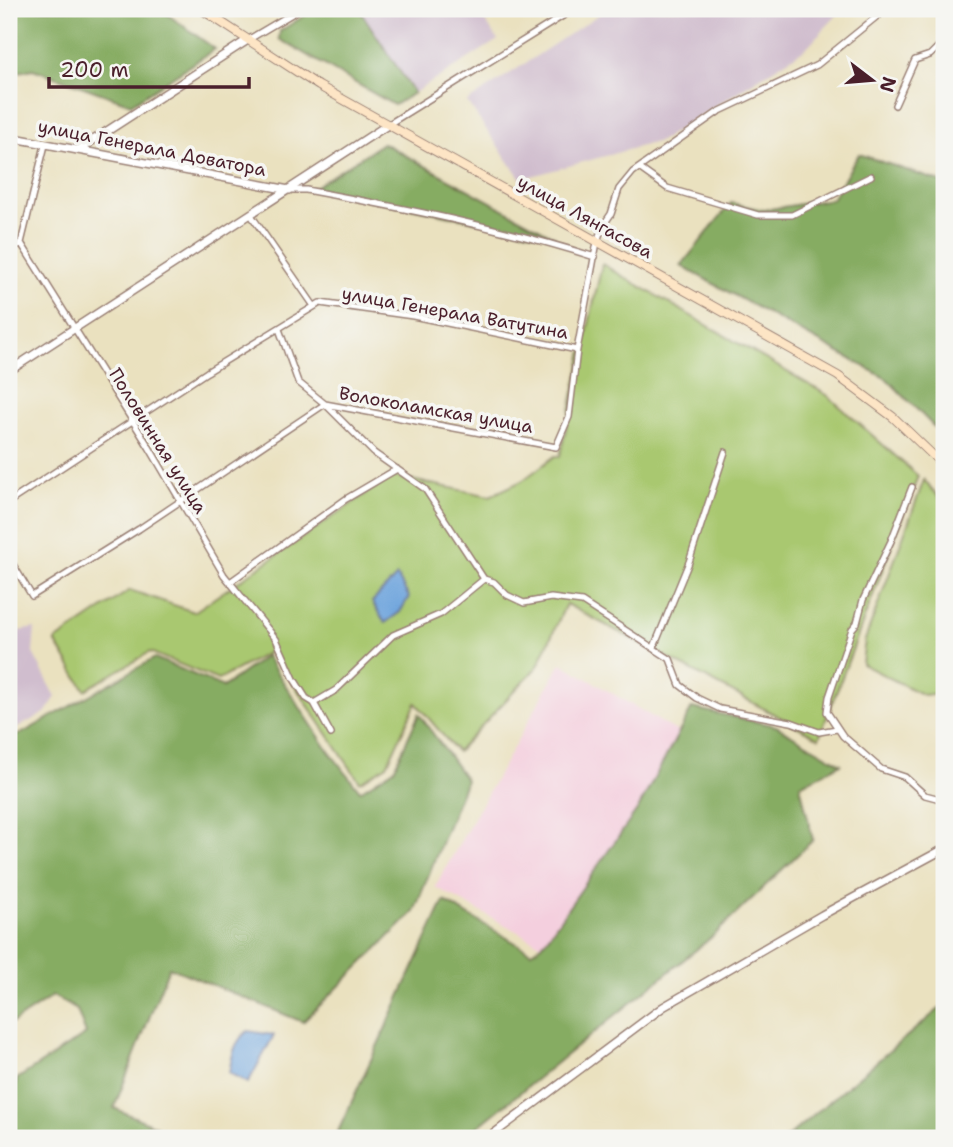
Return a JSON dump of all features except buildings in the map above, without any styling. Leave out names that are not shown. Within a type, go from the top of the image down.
[{"type":"main road","name":"улица Лянгасова","points":[[201,9],[246,41],[388,124],[838,376],[893,417],[944,466]]},
{"type":"street","points":[[77,150],[300,9]]},
{"type":"street","points":[[9,371],[388,124],[574,9]]},
{"type":"street","points":[[577,350],[597,242],[602,227],[611,214],[619,189],[639,168],[718,112],[817,65],[886,9]]},
{"type":"street","points":[[895,105],[915,60],[930,55],[944,41]]},
{"type":"street","name":"улица Генерала Доватора","points":[[9,137],[289,190]]},
{"type":"street","points":[[9,251],[21,243],[45,145]]},
{"type":"street","points":[[639,168],[667,188],[758,215],[792,215],[871,176]]},
{"type":"street","points":[[289,190],[306,190],[412,210],[530,236],[595,257]]},
{"type":"street","points":[[251,215],[314,306]]},
{"type":"street","name":"Половинная улица","points":[[21,243],[76,326],[83,346],[149,447],[230,582],[276,639],[294,679],[306,698],[314,703],[331,734]]},
{"type":"street","name":"улица Генерала Ватутина","points":[[9,502],[320,303],[413,316],[577,350]]},
{"type":"street","points":[[279,329],[298,382],[325,404],[374,453],[425,489],[484,579],[494,582],[507,595],[524,603],[551,598],[582,602],[670,659],[680,685],[697,698],[720,709],[791,722],[819,732],[837,729]]},
{"type":"street","name":"Волоколамская улица","points":[[9,558],[32,596],[325,404],[556,447],[569,417],[577,350]]},
{"type":"street","points":[[654,647],[689,562],[725,452]]},
{"type":"street","points":[[230,582],[346,499],[397,469]]},
{"type":"street","points":[[912,487],[891,541],[863,600],[829,697],[827,712],[837,729],[881,769],[905,777],[925,794],[944,800]]},
{"type":"street","points":[[314,703],[337,690],[393,635],[441,614],[484,579]]},
{"type":"street","points":[[488,1138],[663,1007],[822,915],[944,849]]},
{"type":"shaded area","points":[[359,9],[477,9],[498,40],[414,93]]},
{"type":"shaded area","points":[[607,9],[843,9],[805,49],[660,141],[521,179],[467,102]]},
{"type":"shaded area","points":[[9,625],[19,631],[35,628],[33,653],[56,697],[45,713],[14,729],[9,729]]},
{"type":"shaded area","points":[[561,663],[678,732],[638,809],[542,945],[435,887]]},
{"type":"green space","points":[[9,9],[160,9],[215,49],[131,104],[33,69],[9,74]]},
{"type":"green space","points":[[315,9],[359,9],[414,93],[394,105],[279,39],[280,31]]},
{"type":"green space","points":[[383,143],[555,237],[313,188]]},
{"type":"green space","points":[[859,154],[944,183],[944,432],[941,434],[887,379],[681,266],[731,203],[764,210],[832,199]]},
{"type":"green space","points":[[602,264],[827,395],[918,476],[819,738],[566,604],[538,666],[457,752],[416,703],[387,765],[360,782],[271,651],[218,680],[150,652],[85,690],[55,641],[130,590],[194,612],[392,476],[490,496],[522,481],[555,456],[560,456]]},
{"type":"green space","points":[[924,480],[944,503],[944,693],[923,695],[862,664],[865,640]]},
{"type":"green space","points":[[266,656],[328,750],[360,791],[394,769],[419,714],[466,780],[414,912],[303,1022],[169,967],[114,1108],[176,1135],[175,1138],[12,1138],[9,1120],[17,1079],[86,1034],[77,1010],[53,996],[9,1025],[9,734],[19,735],[155,658],[223,687]]},
{"type":"green space","points":[[692,708],[776,726],[841,764],[800,785],[813,840],[713,936],[464,1138],[335,1138],[444,901],[531,952],[542,945],[638,809]]},
{"type":"green space","points":[[944,1005],[944,1138],[786,1138]]},
{"type":"water","points":[[397,576],[409,597],[400,612],[385,623],[372,602]]},
{"type":"water","points":[[248,1031],[274,1035],[248,1083],[229,1073],[237,1044]]}]
